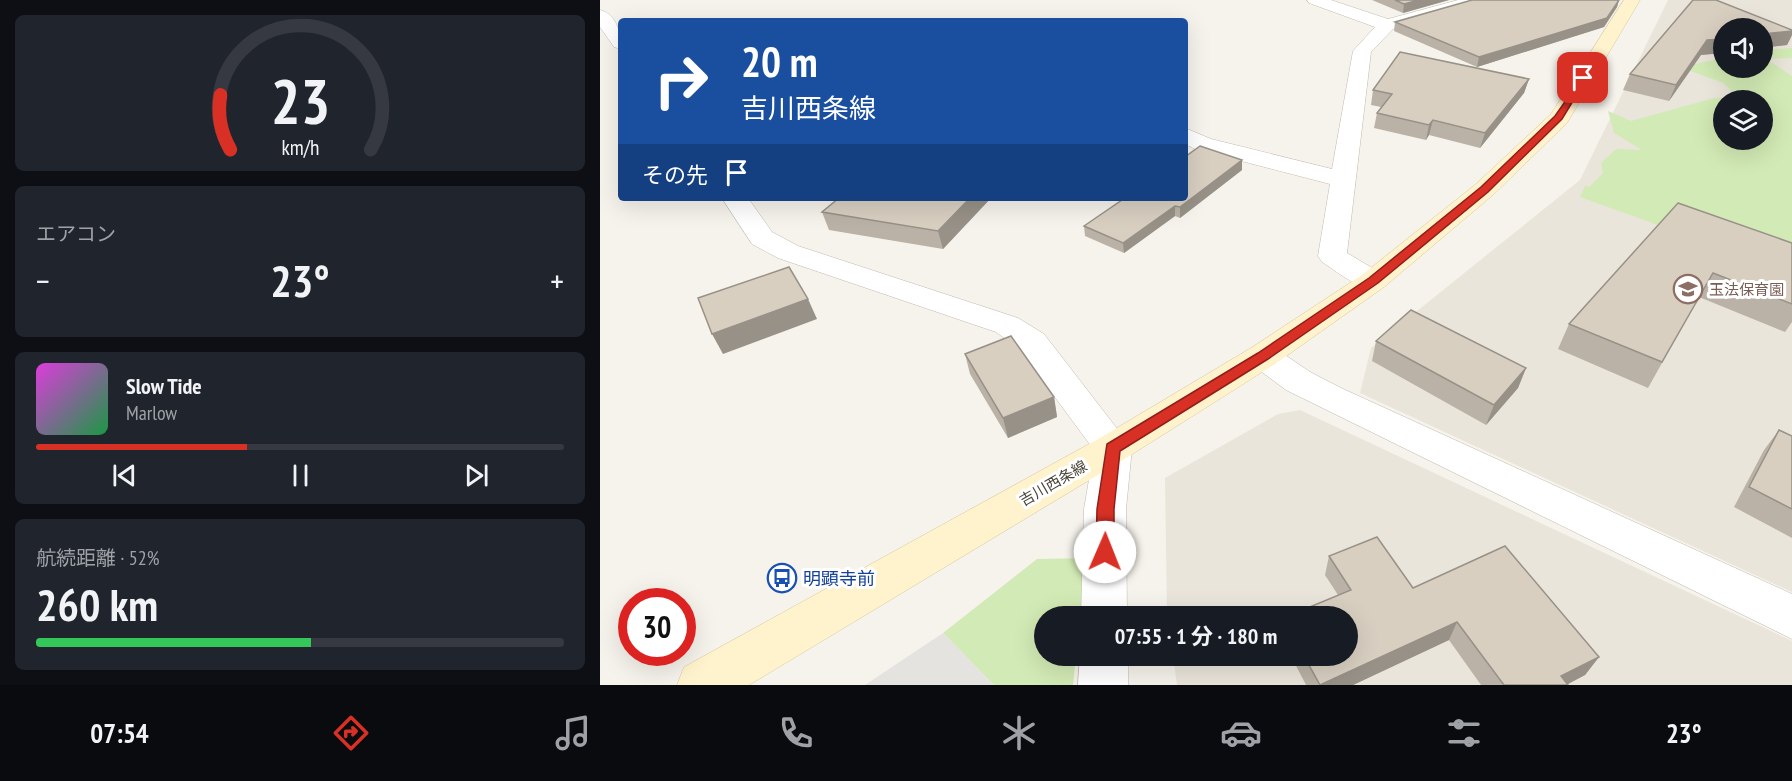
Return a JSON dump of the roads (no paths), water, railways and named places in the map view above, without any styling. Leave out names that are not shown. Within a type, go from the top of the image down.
[{"type":"main road","name":"吉川西条線","points":[[702,685],[1113,448],[1263,356],[1373,281],[1485,189],[1558,117],[1632,0]]},
{"type":"street","points":[[1315,0],[1387,25]]},
{"type":"street","points":[[1373,281],[1332,256],[1341,179],[1362,51],[1387,25],[1476,0]]},
{"type":"street","points":[[600,15],[618,39]]},
{"type":"street","points":[[1188,136],[1203,144],[1341,179]]},
{"type":"street","points":[[737,201],[762,238],[788,252],[1007,325],[1032,342],[1113,448],[1105,509],[1104,606]]},
{"type":"street","points":[[1263,356],[1298,381],[1329,397],[1792,617]]},
{"type":"street","points":[[1103,685],[1104,666]]},
{"type":"place","name":"玉法保育園","points":[[1688,289]]},
{"type":"place","name":"明顕寺前","points":[[782,578]]}]
